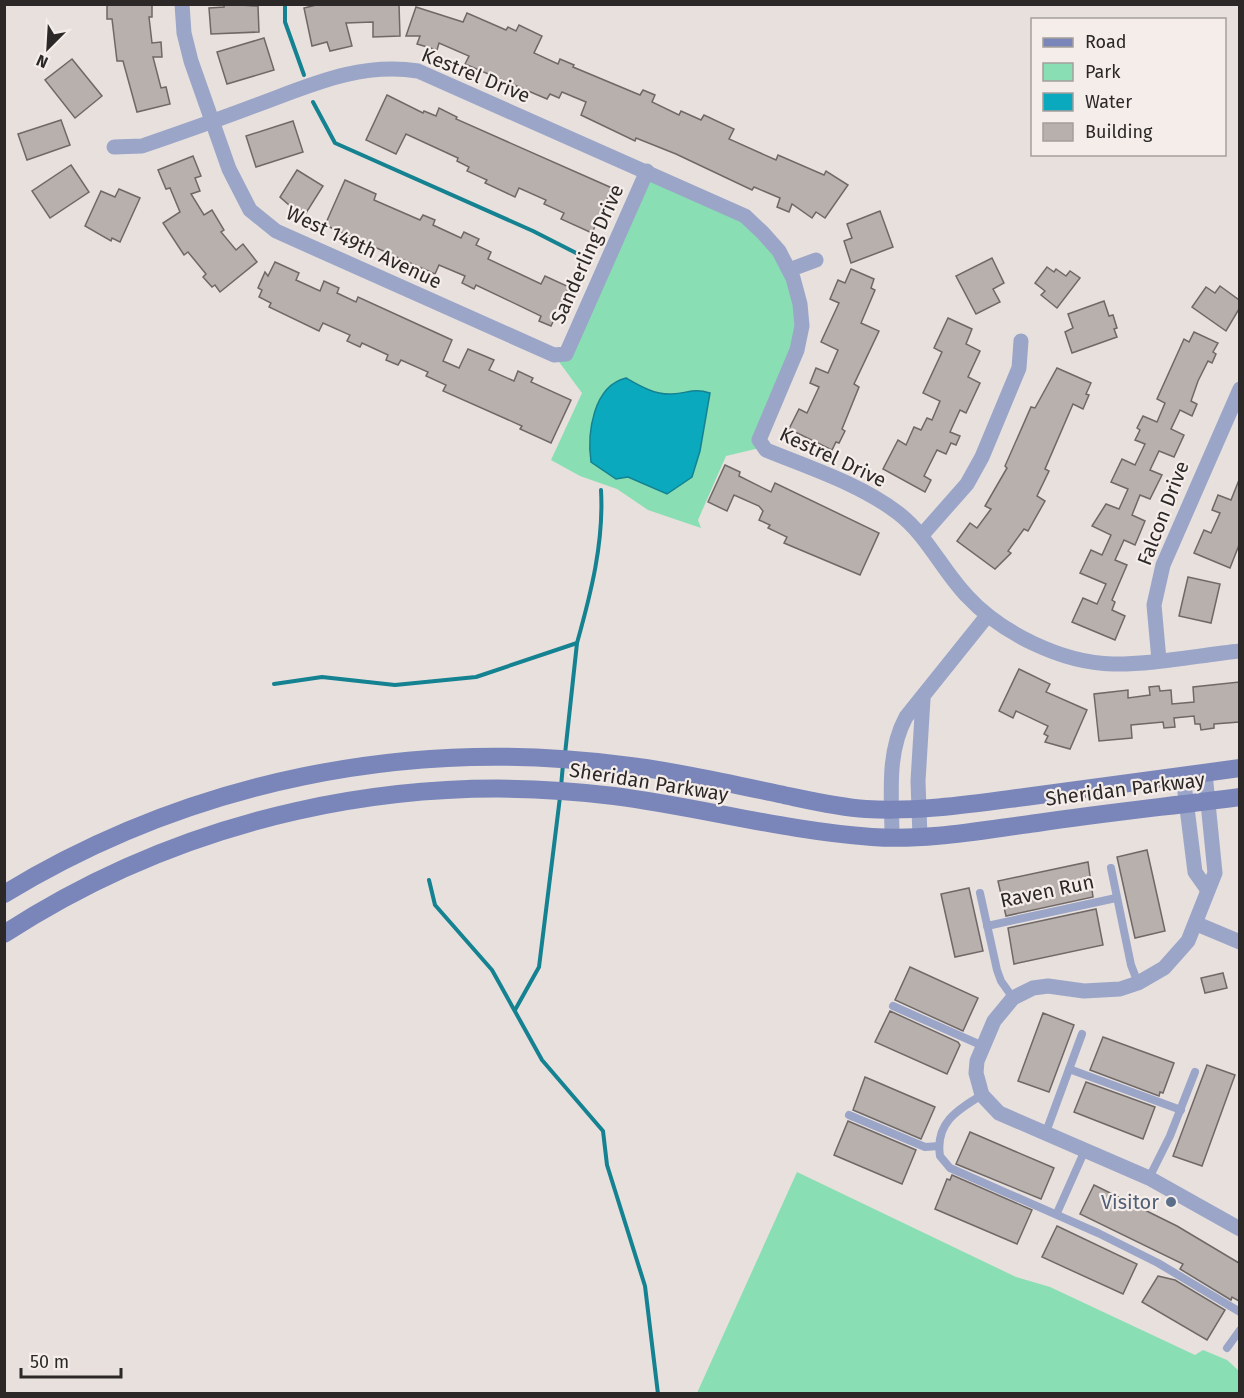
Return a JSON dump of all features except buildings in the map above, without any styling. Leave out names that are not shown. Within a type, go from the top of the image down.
[{"type":"main road","name":"Sheridan Parkway","points":[[4,894],[72,856],[167,814],[253,787],[356,766],[484,756],[553,758],[624,765],[838,806],[892,809],[918,809],[1239,768]]},
{"type":"main road","name":"Sheridan Parkway","points":[[4,934],[102,878],[173,847],[227,828],[342,801],[442,789],[491,788],[615,796],[787,826],[892,837],[920,837],[1239,797]]},
{"type":"street","name":"West 149th Avenue","points":[[182,4],[186,42],[211,122],[243,200],[261,220],[276,231],[554,356],[566,354]]},
{"type":"street","name":"Kestrel Drive","points":[[114,147],[142,146],[332,78],[370,68],[402,68],[418,70],[647,171],[745,216],[779,251],[789,270],[800,304],[802,326],[797,350],[759,440],[766,450],[867,494],[898,513],[922,535],[966,595],[987,616],[1045,647],[1080,659],[1112,664],[1239,651]]},
{"type":"street","name":"Sanderling Drive","points":[[566,354],[647,171]]},
{"type":"street","points":[[789,270],[816,260]]},
{"type":"street","points":[[922,535],[967,484],[982,457],[1019,368],[1021,341]]},
{"type":"street","name":"Falcon Drive","points":[[1159,660],[1154,605],[1163,565],[1239,389]]},
{"type":"street","points":[[892,837],[893,752],[897,732],[906,717],[923,699],[987,616]]},
{"type":"street","points":[[920,837],[918,809],[923,699]]},
{"type":"street","points":[[1205,773],[1215,873],[1207,889],[1197,924],[1176,957],[1164,968],[1138,983],[1101,992],[1048,986],[1033,988],[1013,998],[998,1014],[983,1046],[976,1073],[982,1095],[999,1113],[1149,1178],[1239,1229]]},
{"type":"street","points":[[1183,776],[1195,872],[1207,889]]},
{"type":"street","points":[[1197,924],[1239,942]]},
{"type":"lane","name":"Raven Run","points":[[1111,868],[1131,965],[1138,983]]},
{"type":"lane","name":"Raven Run","points":[[980,893],[1001,981],[1013,998]]},
{"type":"lane","name":"Raven Run","points":[[987,926],[1116,898]]},
{"type":"lane","points":[[893,1006],[983,1046]]},
{"type":"lane","points":[[1046,1132],[1082,1034]]},
{"type":"lane","points":[[1069,1069],[1180,1110]]},
{"type":"lane","points":[[1149,1178],[1195,1072]]},
{"type":"lane","points":[[982,1095],[950,1117],[939,1146],[940,1156],[950,1168],[1056,1213],[1158,1263],[1239,1312]]},
{"type":"lane","points":[[849,1116],[925,1147],[939,1146]]},
{"type":"lane","points":[[1056,1213],[1085,1149]]},
{"type":"lane","points":[[1227,1348],[1239,1330]]},
{"type":"green space","points":[[647,171],[745,216],[779,251],[802,326],[764,447],[726,456],[698,520],[701,528],[648,510],[617,489],[580,476],[551,460],[582,393],[554,355],[566,354]]},
{"type":"green space","points":[[797,1172],[1016,1277],[1050,1287],[1195,1355],[1203,1350],[1227,1360],[1239,1371],[1239,1393],[697,1393]]},
{"type":"water","points":[[626,378],[660,393],[695,391],[710,393],[700,451],[692,477],[667,494],[628,477],[616,479],[591,462],[590,438],[599,400],[606,390]]},
{"type":"waterway","points":[[285,4],[285,22],[304,75]]},
{"type":"waterway","points":[[313,102],[335,143],[533,231],[584,257]]},
{"type":"waterway","points":[[274,684],[322,677],[395,685],[476,677],[577,643],[592,586],[598,548],[601,490]]},
{"type":"waterway","points":[[565,754],[577,643]]},
{"type":"waterway","points":[[561,787],[563,764]]},
{"type":"waterway","points":[[515,1010],[539,967],[560,797]]},
{"type":"waterway","points":[[429,880],[435,905],[492,970],[542,1060],[603,1131],[607,1165],[645,1286],[658,1394]]},
{"type":"place","name":"Visitor","points":[[1171,1202]]}]
